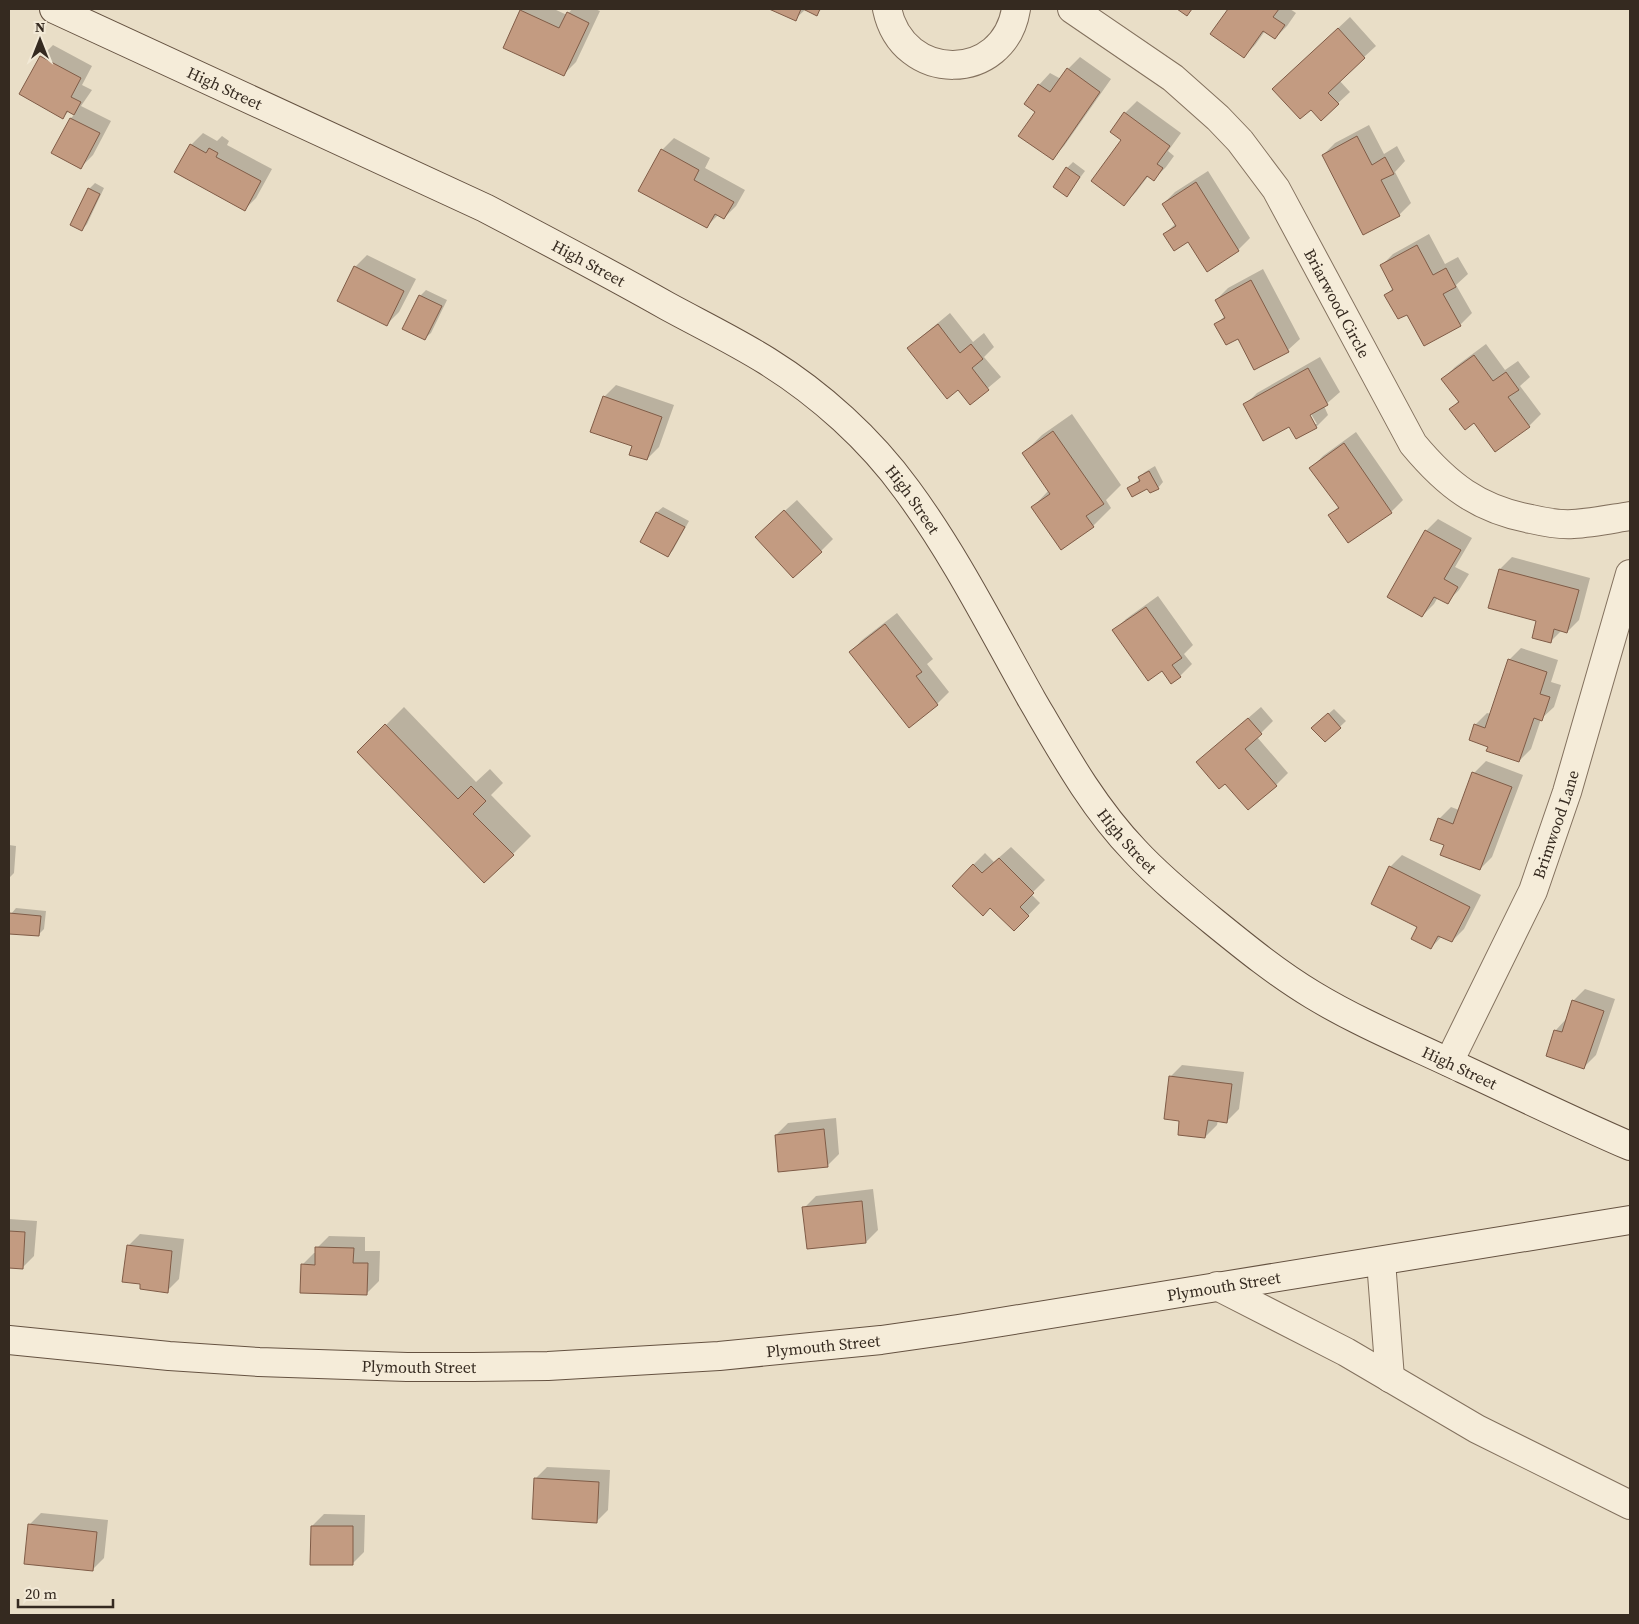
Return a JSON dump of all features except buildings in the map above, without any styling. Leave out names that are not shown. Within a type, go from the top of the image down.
[{"type":"street","name":"High Street","points":[[54,9],[485,208],[759,356],[812,392],[845,421],[876,453],[916,502],[962,577],[1080,782],[1107,821],[1137,854],[1203,914],[1252,953],[1296,984],[1361,1022],[1630,1146]]},
{"type":"street","points":[[887,9],[897,36],[906,46],[917,55],[943,65],[970,63],[993,50],[1010,29],[1016,9]]},
{"type":"street","name":"Briarwood Circle","points":[[1072,9],[1173,78],[1212,112],[1240,141],[1276,189],[1413,444],[1448,481],[1469,497],[1494,509],[1519,517],[1545,522],[1571,524],[1630,516]]},
{"type":"street","name":"Brimwood Lane","points":[[1449,1062],[1533,891],[1567,792],[1630,574]]},
{"type":"street","name":"Plymouth Street","points":[[9,1340],[169,1356],[260,1362],[407,1367],[548,1366],[719,1356],[881,1340],[1035,1318],[1217,1286],[1381,1262],[1630,1220]]},
{"type":"street","points":[[1381,1262],[1390,1378]]},
{"type":"street","points":[[1217,1286],[1320,1339],[1477,1429],[1630,1505]]}]
